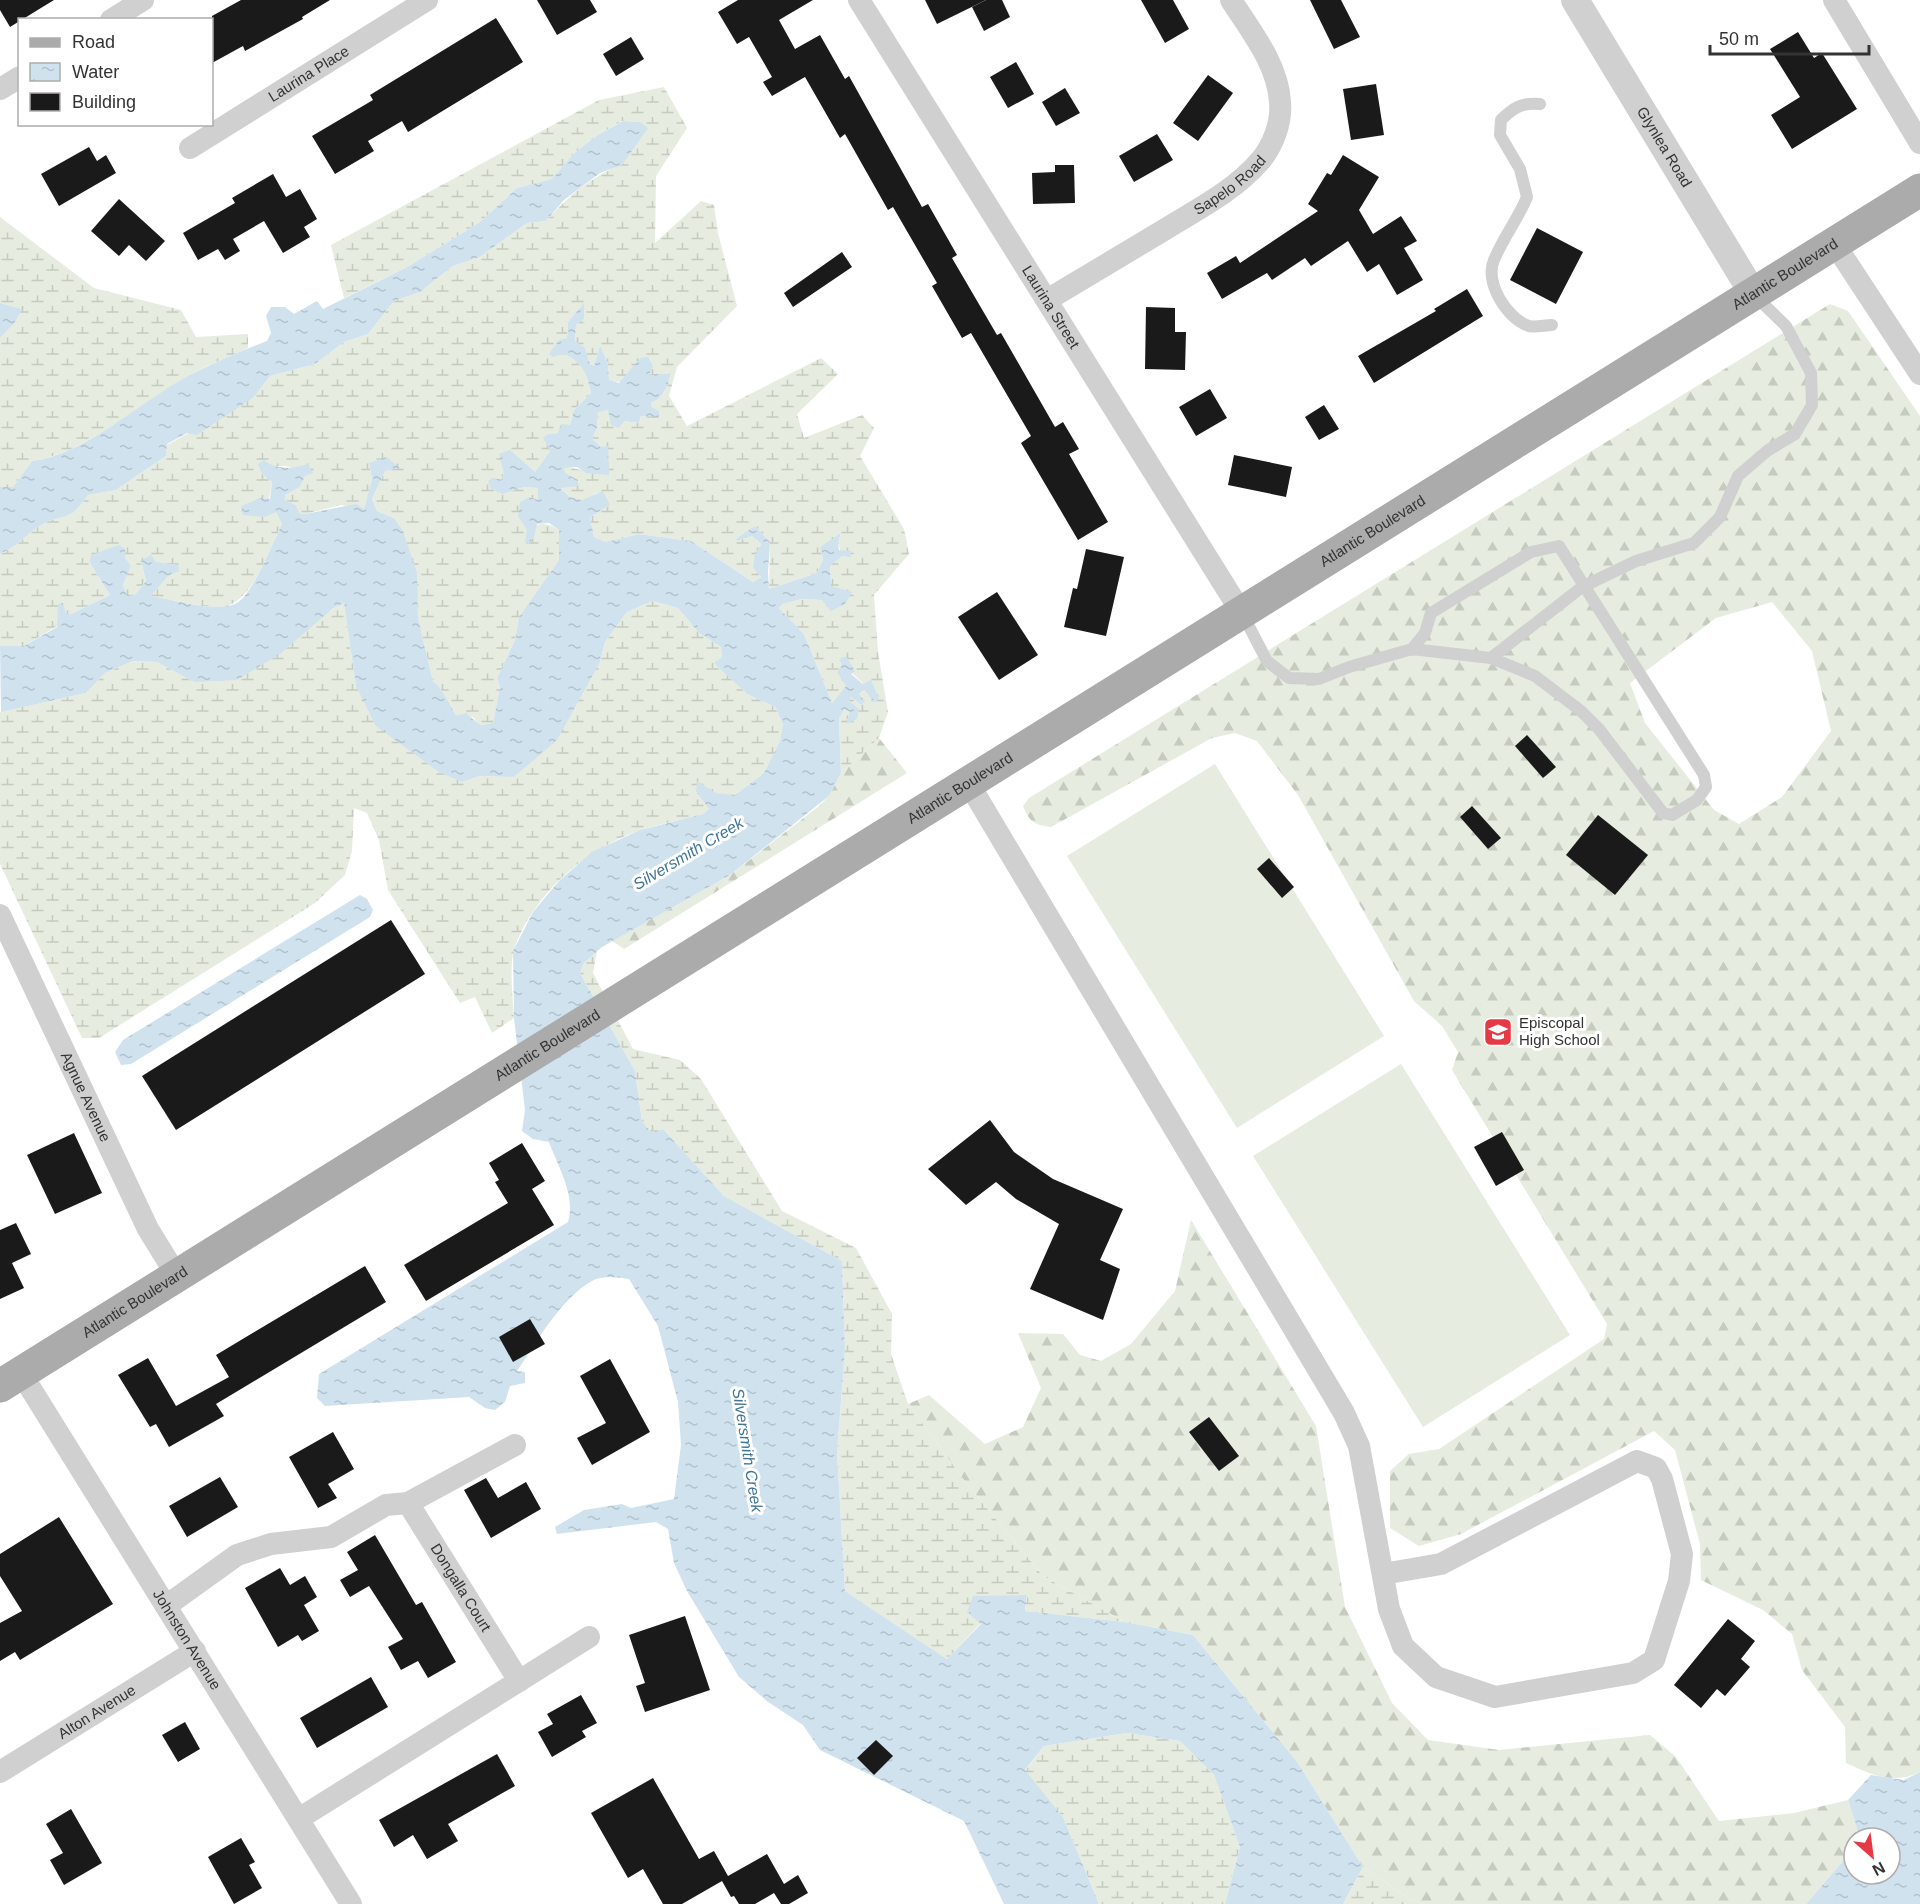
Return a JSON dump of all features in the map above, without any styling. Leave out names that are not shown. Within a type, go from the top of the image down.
[{"type":"main road","name":"Atlantic Boulevard","points":[[11,1380],[1243,615],[1920,190]]},
{"type":"street","points":[[114,18],[143,0]]},
{"type":"street","name":"Laurina Place","points":[[190,148],[427,0]]},
{"type":"street","name":"Laurina Street","points":[[859,0],[1243,615]]},
{"type":"street","name":"Sapelo Road","points":[[1047,300],[1226,193],[1262,159],[1278,126],[1281,103],[1277,85],[1260,45],[1231,0]]},
{"type":"street","name":"Glynlea Road","points":[[1575,0],[1754,295]]},
{"type":"street","points":[[1834,0],[1920,143]]},
{"type":"street","points":[[0,89],[18,77]]},
{"type":"street","points":[[1834,243],[1920,374]]},
{"type":"street","points":[[969,784],[1344,1413],[1359,1446],[1389,1609],[1403,1646],[1436,1677],[1495,1697],[1634,1673],[1654,1660],[1679,1581],[1682,1554],[1662,1479],[1656,1468],[1637,1461],[1441,1564],[1383,1574]]},
{"type":"street","name":"Agnue Avenue","points":[[0,915],[148,1229],[177,1276]]},
{"type":"street","name":"Johnston Avenue","points":[[11,1380],[166,1606],[300,1818],[351,1904]]},
{"type":"street","points":[[166,1606],[237,1556],[271,1544],[331,1537],[386,1505],[408,1503],[515,1445]]},
{"type":"street","name":"Dongalla Court","points":[[408,1503],[519,1681]]},
{"type":"street","points":[[300,1818],[589,1637]]},
{"type":"street","name":"Alton Avenue","points":[[0,1772],[195,1651]]},
{"type":"lane","points":[[1540,104],[1527,103],[1511,109],[1501,120],[1500,135],[1520,169],[1527,197],[1492,262],[1494,283],[1502,302],[1512,316],[1530,327],[1552,325]]},
{"type":"lane","points":[[1491,658],[1582,586],[1636,561],[1694,543],[1720,517],[1738,476],[1767,451],[1795,434],[1812,405],[1811,373],[1786,326],[1754,295]]},
{"type":"lane","points":[[1243,615],[1267,660],[1289,678],[1319,680],[1349,667],[1412,649],[1491,658],[1535,676],[1581,711],[1599,729],[1663,813],[1672,815],[1697,800],[1706,787],[1704,775],[1582,586],[1559,546],[1552,545],[1531,552],[1431,613],[1425,633],[1412,649]]},
{"type":"green space","points":[[664,87],[687,128],[656,176],[655,243],[701,201],[714,205],[718,233],[737,306],[677,367],[669,396],[687,426],[821,358],[838,374],[797,414],[804,438],[862,415],[874,428],[860,456],[904,529],[909,554],[874,595],[878,652],[888,712],[879,738],[841,773],[839,719],[844,709],[851,712],[847,720],[857,719],[849,700],[851,697],[861,705],[859,694],[866,690],[874,703],[879,698],[842,664],[846,686],[832,703],[804,634],[779,608],[781,604],[802,599],[822,600],[831,586],[830,565],[842,556],[838,543],[841,534],[820,547],[823,559],[817,573],[769,589],[770,542],[755,526],[738,541],[752,536],[763,544],[753,568],[761,577],[753,582],[691,541],[639,534],[606,542],[594,537],[590,517],[610,505],[597,493],[582,501],[570,497],[559,487],[564,467],[596,472],[601,447],[592,438],[597,429],[598,411],[608,410],[624,421],[639,423],[641,416],[651,407],[651,403],[665,391],[671,373],[623,382],[609,380],[608,363],[600,345],[594,366],[590,364],[585,349],[575,341],[576,325],[584,318],[584,304],[568,322],[567,338],[553,357],[565,354],[576,362],[586,375],[591,393],[574,410],[570,425],[558,433],[548,434],[550,451],[535,472],[504,474],[500,481],[503,494],[524,487],[538,488],[538,500],[518,517],[527,530],[543,524],[559,530],[559,560],[519,617],[515,640],[497,678],[500,687],[493,723],[479,725],[473,717],[457,716],[445,700],[443,692],[433,682],[418,618],[416,573],[394,518],[377,511],[372,499],[385,471],[369,463],[372,479],[364,510],[341,505],[305,514],[298,513],[296,505],[285,500],[285,495],[300,487],[305,476],[284,466],[273,468],[262,474],[272,482],[269,499],[241,506],[243,514],[276,512],[282,524],[250,588],[230,605],[202,606],[150,596],[178,565],[141,562],[146,581],[134,596],[127,595],[123,585],[131,566],[90,563],[110,595],[71,614],[66,614],[57,626],[24,646],[0,646],[0,554],[12,548],[46,522],[75,511],[88,495],[116,490],[166,456],[167,445],[254,397],[270,376],[315,364],[344,342],[368,334],[394,301],[420,292],[453,266],[480,257],[527,223],[546,221],[581,188],[622,164],[640,122],[622,121],[596,136],[572,155],[552,179],[517,188],[480,222],[409,266],[344,298],[331,245],[599,100]]},
{"type":"green space","points":[[0,217],[94,288],[181,310],[196,337],[248,334],[248,348],[192,374],[91,439],[51,457],[32,461],[13,487],[0,487],[0,338],[14,324],[21,309],[0,303]]},
{"type":"green space","points":[[1830,304],[1848,311],[1920,416],[1920,1772],[1901,1778],[1883,1777],[1846,1763],[1845,1727],[1802,1670],[1792,1634],[1763,1610],[1701,1580],[1700,1544],[1675,1450],[1654,1431],[1461,1534],[1419,1546],[1390,1528],[1390,1471],[1409,1454],[1439,1449],[1604,1339],[1607,1324],[1452,1070],[1458,1052],[1442,1026],[1414,1001],[1298,795],[1257,741],[1235,733],[1212,738],[1051,827],[1037,824],[1030,819],[1023,806],[1029,798]],"holes":[[[1772,602],[1812,651],[1831,731],[1782,797],[1739,824],[1714,810],[1645,723],[1630,683],[1716,618]]]},
{"type":"green space","points":[[652,601],[678,608],[699,633],[721,647],[722,657],[715,663],[747,694],[775,707],[783,724],[780,741],[764,773],[735,795],[696,792],[709,809],[703,814],[649,828],[601,848],[582,861],[548,892],[534,910],[514,949],[512,974],[514,1018],[492,1033],[475,997],[460,1003],[388,890],[379,840],[367,813],[354,808],[352,851],[345,875],[315,903],[99,1038],[82,1038],[0,864],[0,712],[86,693],[105,673],[133,661],[157,662],[194,682],[344,603],[356,686],[462,782],[480,776],[514,777],[531,760],[600,662],[605,642],[627,612]]},
{"type":"green space","points":[[879,738],[907,773],[624,949],[612,941],[730,875],[819,806],[829,796],[841,773]]},
{"type":"green space","points":[[1215,764],[1384,1036],[1237,1128],[1067,856]]},
{"type":"green space","points":[[597,951],[593,973],[633,1049],[680,1060],[701,1079],[782,1211],[856,1248],[892,1314],[891,1354],[908,1404],[967,1484],[1043,1576],[1125,1622],[1025,1611],[1027,1596],[981,1623],[947,1659],[845,1591],[837,1452],[845,1350],[842,1261],[724,1196],[663,1129],[651,1132],[642,1121],[635,1071],[580,973],[584,963]]},
{"type":"green space","points":[[1401,1064],[1570,1335],[1423,1427],[1253,1156]]},
{"type":"green space","points":[[1191,1220],[1316,1426],[1345,1607],[1392,1703],[1428,1740],[1499,1750],[1650,1735],[1676,1757],[1719,1821],[1794,1813],[1848,1800],[1856,1826],[1842,1826],[1842,1862],[1806,1904],[1425,1904],[1410,1899],[1363,1867],[1298,1763],[1193,1635],[1125,1622],[1043,1576],[967,1484],[908,1404],[929,1395],[985,1444],[1023,1427],[1041,1388],[1018,1333],[1063,1334],[1080,1355],[1101,1361],[1131,1344],[1175,1291]]},
{"type":"green space","points":[[1127,1733],[1180,1741],[1214,1775],[1240,1847],[1225,1904],[1099,1904],[1063,1817],[1025,1771],[1044,1746]]},
{"type":"green space","points":[[1363,1867],[1410,1899],[1425,1904],[1343,1904]]},
{"type":"water","points":[[623,121],[640,122],[648,128],[622,165],[600,173],[564,200],[546,221],[527,223],[480,257],[453,266],[420,292],[394,301],[368,334],[344,342],[315,364],[270,376],[254,397],[197,435],[187,433],[167,444],[166,456],[116,490],[88,495],[70,515],[46,522],[0,554],[0,487],[13,487],[32,461],[52,456],[92,438],[188,376],[267,341],[271,333],[266,316],[271,307],[285,307],[294,314],[317,301],[323,309],[409,266],[480,222],[517,188],[552,179],[572,155],[596,136]]},
{"type":"water","points":[[0,303],[22,309],[14,324],[0,338]]},
{"type":"water","name":"Silversmith Creek","points":[[584,303],[584,319],[576,325],[575,341],[585,348],[590,364],[594,366],[600,345],[608,363],[609,380],[619,383],[640,358],[648,357],[653,366],[649,375],[671,373],[662,395],[651,403],[651,407],[659,411],[659,417],[641,416],[639,423],[624,421],[619,428],[611,425],[608,410],[598,412],[597,429],[592,438],[601,447],[608,446],[609,475],[586,473],[577,467],[564,468],[565,473],[578,480],[578,486],[560,488],[570,497],[582,500],[603,491],[610,505],[590,517],[594,537],[606,542],[639,534],[691,541],[753,582],[761,577],[753,568],[755,553],[762,544],[752,536],[738,541],[736,539],[755,526],[770,542],[769,589],[817,573],[823,559],[820,547],[841,533],[838,543],[839,550],[851,551],[851,557],[842,556],[830,566],[831,586],[852,592],[845,604],[831,611],[822,600],[802,599],[782,604],[779,608],[804,634],[832,703],[846,686],[837,672],[842,664],[839,660],[846,656],[855,671],[851,674],[863,684],[871,680],[879,699],[874,703],[865,690],[859,694],[865,701],[861,705],[851,697],[849,701],[859,709],[857,719],[846,724],[850,712],[844,709],[839,719],[841,773],[829,796],[730,875],[602,947],[584,963],[580,973],[635,1071],[642,1121],[651,1132],[663,1129],[724,1196],[842,1261],[845,1350],[837,1452],[845,1591],[947,1659],[981,1624],[967,1612],[973,1596],[1027,1595],[1025,1611],[1125,1622],[1193,1635],[1298,1763],[1363,1867],[1343,1904],[1225,1904],[1240,1847],[1214,1775],[1180,1741],[1127,1733],[1044,1746],[1025,1770],[1063,1817],[1099,1904],[1004,1904],[964,1821],[820,1750],[803,1725],[768,1702],[739,1677],[687,1591],[674,1563],[668,1529],[656,1522],[557,1534],[555,1527],[584,1510],[622,1504],[631,1508],[674,1499],[681,1445],[678,1402],[658,1326],[629,1279],[610,1277],[596,1279],[570,1298],[550,1322],[517,1371],[525,1372],[525,1383],[510,1386],[505,1402],[495,1410],[485,1408],[469,1397],[325,1406],[317,1398],[319,1374],[568,1222],[570,1202],[568,1191],[549,1142],[533,1139],[522,1131],[525,1110],[514,1018],[513,951],[533,912],[559,881],[592,852],[640,830],[703,814],[709,809],[696,792],[697,781],[716,793],[735,795],[764,773],[780,741],[783,724],[775,707],[747,694],[714,663],[722,657],[721,647],[699,633],[678,608],[652,601],[627,612],[605,642],[600,662],[557,740],[514,777],[480,776],[462,782],[439,772],[376,726],[356,686],[344,603],[332,609],[280,654],[237,680],[194,682],[157,662],[133,661],[105,673],[86,693],[1,712],[0,646],[24,646],[57,627],[58,604],[63,603],[66,614],[71,614],[110,595],[90,563],[91,555],[119,545],[125,549],[125,558],[131,566],[123,585],[127,595],[134,596],[146,581],[141,561],[151,555],[156,562],[178,565],[179,571],[168,576],[151,596],[205,606],[235,604],[242,599],[255,580],[282,524],[276,512],[264,517],[243,515],[241,506],[261,498],[270,499],[272,482],[262,474],[258,464],[264,460],[274,466],[285,468],[308,464],[313,473],[305,476],[300,487],[285,495],[285,500],[296,505],[299,513],[305,514],[356,504],[364,509],[372,479],[369,463],[386,457],[400,468],[385,471],[372,499],[377,511],[394,518],[403,531],[417,573],[418,618],[433,682],[440,688],[457,716],[466,713],[480,725],[493,723],[500,687],[497,678],[515,640],[519,617],[559,560],[559,530],[549,523],[537,524],[534,537],[529,544],[525,542],[527,530],[518,517],[520,502],[529,497],[538,500],[538,488],[524,487],[503,494],[491,489],[488,481],[493,478],[501,480],[504,474],[499,454],[510,450],[535,472],[550,451],[543,438],[548,434],[558,433],[561,424],[570,425],[574,410],[591,393],[586,375],[576,362],[565,354],[553,357],[549,354],[559,340],[567,338],[568,322]]},
{"type":"water","points":[[360,895],[367,899],[373,910],[370,917],[131,1064],[121,1065],[115,1052],[123,1040]]},
{"type":"water","points":[[1920,1772],[1920,1904],[1806,1904],[1842,1862],[1842,1886],[1902,1886],[1902,1826],[1856,1826],[1848,1800],[1871,1775],[1904,1780]]},
{"type":"building","points":[[0,0],[54,0],[25,18],[18,18],[18,22],[10,27],[0,10]]},
{"type":"building","points":[[241,0],[330,0],[302,17],[303,19],[245,51],[243,46],[213,62],[212,16]]},
{"type":"building","points":[[537,0],[590,0],[597,12],[557,35]]},
{"type":"building","points":[[738,0],[813,0],[779,20],[795,49],[820,35],[845,79],[849,76],[922,207],[928,204],[957,255],[952,258],[997,335],[1001,333],[1055,427],[1063,422],[1079,449],[1069,454],[1108,522],[1078,540],[1021,443],[1031,436],[971,333],[962,338],[932,286],[937,283],[893,207],[888,210],[845,134],[840,138],[805,77],[772,96],[763,82],[772,77],[749,37],[737,44],[718,12]]},
{"type":"building","points":[[925,0],[986,0],[937,24]]},
{"type":"building","points":[[986,0],[1002,0],[1010,17],[984,31],[972,7]]},
{"type":"building","points":[[1141,0],[1173,0],[1189,29],[1165,43]]},
{"type":"building","points":[[1310,0],[1341,0],[1360,37],[1334,49]]},
{"type":"building","points":[[496,18],[523,62],[408,132],[402,121],[368,141],[374,151],[335,174],[312,136],[373,100],[370,95]]},
{"type":"building","points":[[1798,32],[1814,58],[1822,53],[1857,109],[1792,149],[1771,115],[1800,97],[1770,49]]},
{"type":"building","points":[[631,37],[644,59],[616,76],[603,54]]},
{"type":"building","points":[[1016,62],[1034,94],[1008,108],[990,77]]},
{"type":"building","points":[[1208,75],[1233,93],[1198,141],[1173,123]]},
{"type":"building","points":[[1376,84],[1384,135],[1351,140],[1343,89]]},
{"type":"building","points":[[1065,88],[1080,113],[1056,126],[1042,102]]},
{"type":"building","points":[[1157,134],[1173,160],[1134,182],[1119,156]]},
{"type":"building","points":[[89,147],[97,161],[106,155],[116,173],[59,206],[41,174]]},
{"type":"building","points":[[1343,155],[1379,177],[1359,210],[1373,234],[1401,216],[1417,241],[1404,248],[1423,280],[1397,295],[1379,264],[1367,272],[1348,241],[1311,266],[1305,258],[1272,280],[1267,273],[1222,299],[1207,273],[1236,256],[1240,263],[1318,211],[1308,204],[1327,173],[1331,175]]},
{"type":"building","points":[[1055,165],[1074,165],[1075,203],[1033,204],[1032,173],[1055,172]]},
{"type":"building","points":[[273,174],[286,197],[300,189],[317,219],[304,227],[310,237],[283,253],[264,221],[233,239],[240,251],[225,260],[218,249],[198,260],[183,233],[235,203],[232,198]]},
{"type":"building","points":[[119,199],[165,241],[146,261],[129,245],[119,256],[91,231]]},
{"type":"building","points":[[1537,228],[1583,252],[1556,304],[1510,280]]},
{"type":"building","points":[[842,252],[852,267],[793,307],[784,293]]},
{"type":"building","points":[[1467,289],[1483,316],[1374,383],[1358,356],[1436,311],[1434,309]]},
{"type":"building","points":[[1146,307],[1175,308],[1175,332],[1186,332],[1185,370],[1145,369]]},
{"type":"building","points":[[1210,389],[1227,418],[1196,436],[1179,407]]},
{"type":"building","points":[[1324,405],[1339,429],[1319,440],[1305,417]]},
{"type":"building","points":[[1234,455],[1292,467],[1286,497],[1228,485]]},
{"type":"building","points":[[1086,549],[1124,557],[1106,636],[1064,627],[1073,588],[1077,589]]},
{"type":"building","points":[[997,592],[1038,655],[999,680],[958,617]]},
{"type":"building","points":[[1527,735],[1556,767],[1543,778],[1515,746]]},
{"type":"building","points":[[1472,806],[1501,838],[1488,849],[1460,817]]},
{"type":"building","points":[[1598,815],[1648,855],[1615,895],[1566,855]]},
{"type":"building","points":[[1269,858],[1294,887],[1282,898],[1257,869]]},
{"type":"building","points":[[391,920],[425,974],[176,1130],[142,1076]]},
{"type":"building","points":[[990,1120],[1014,1152],[1053,1179],[1123,1209],[1100,1260],[1120,1269],[1103,1320],[1030,1289],[1059,1224],[1016,1199],[996,1182],[966,1205],[928,1169]]},
{"type":"building","points":[[1502,1132],[1524,1170],[1496,1186],[1474,1147]]},
{"type":"building","points":[[74,1133],[102,1193],[55,1214],[27,1155]]},
{"type":"building","points":[[522,1143],[545,1181],[532,1189],[554,1225],[426,1301],[404,1265],[508,1203],[495,1182],[499,1180],[489,1163]]},
{"type":"building","points":[[16,1223],[31,1254],[12,1263],[24,1288],[0,1299],[0,1230]]},
{"type":"building","points":[[365,1266],[386,1302],[216,1404],[224,1416],[169,1447],[156,1424],[150,1427],[118,1375],[148,1358],[176,1406],[229,1377],[216,1355]]},
{"type":"building","points":[[530,1319],[545,1344],[513,1362],[499,1337]]},
{"type":"building","points":[[610,1359],[650,1432],[592,1465],[577,1438],[606,1423],[580,1376]]},
{"type":"building","points":[[1209,1417],[1239,1456],[1219,1471],[1189,1432]]},
{"type":"building","points":[[333,1432],[354,1469],[328,1484],[337,1498],[318,1508],[289,1457]]},
{"type":"building","points":[[220,1477],[238,1507],[187,1537],[169,1506]]},
{"type":"building","points":[[486,1478],[498,1498],[526,1482],[541,1509],[491,1538],[464,1490]]},
{"type":"building","points":[[59,1517],[113,1604],[20,1660],[15,1652],[0,1661],[0,1623],[22,1611],[0,1576],[0,1554]]},
{"type":"building","points":[[375,1535],[416,1605],[422,1602],[456,1662],[428,1678],[418,1661],[401,1670],[388,1647],[403,1639],[369,1586],[350,1597],[340,1580],[358,1570],[347,1552]]},
{"type":"building","points":[[280,1568],[290,1585],[305,1576],[317,1597],[304,1605],[319,1631],[302,1641],[298,1635],[278,1647],[245,1588]]},
{"type":"building","points":[[685,1616],[710,1690],[645,1712],[636,1686],[645,1683],[629,1635]]},
{"type":"building","points":[[1728,1619],[1755,1641],[1741,1659],[1750,1667],[1725,1696],[1717,1689],[1701,1708],[1674,1685]]},
{"type":"building","points":[[371,1677],[388,1707],[317,1748],[300,1718]]},
{"type":"building","points":[[581,1695],[597,1723],[582,1731],[586,1737],[552,1757],[538,1732],[553,1724],[547,1714]]},
{"type":"building","points":[[185,1722],[200,1749],[178,1762],[162,1735]]},
{"type":"building","points":[[876,1740],[893,1756],[874,1775],[857,1758]]},
{"type":"building","points":[[497,1754],[515,1786],[448,1824],[458,1841],[427,1859],[413,1835],[394,1847],[379,1820]]},
{"type":"building","points":[[653,1778],[699,1859],[714,1851],[728,1876],[767,1854],[784,1884],[798,1875],[808,1893],[789,1904],[781,1904],[774,1893],[755,1904],[739,1904],[734,1896],[731,1897],[722,1881],[682,1904],[663,1904],[643,1869],[628,1878],[591,1813]]},
{"type":"building","points":[[71,1809],[102,1863],[64,1885],[50,1860],[63,1853],[46,1824]]},
{"type":"building","points":[[241,1838],[255,1862],[249,1865],[262,1888],[234,1904],[208,1857]]},
{"type":"place","name":"Episcopal High School","points":[[1498,1032]]}]
